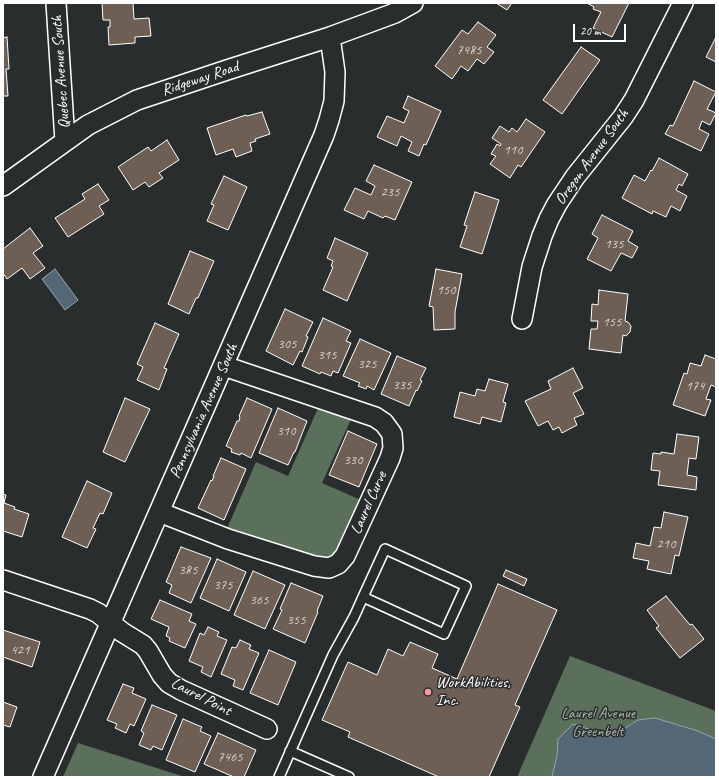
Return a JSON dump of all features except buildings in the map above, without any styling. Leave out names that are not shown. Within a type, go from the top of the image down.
[{"type":"street","name":"Quebec Avenue South","points":[[56,3],[65,141]]},
{"type":"street","name":"Ridgeway Road","points":[[3,186],[88,125],[137,100],[206,76],[330,37],[395,14],[413,3]]},
{"type":"street","name":"Oregon Avenue South","points":[[522,319],[532,267],[549,219],[575,177],[623,117],[634,100],[683,3]]},
{"type":"street","name":"Pennsylvania Avenue South","points":[[43,777],[224,366],[330,120],[334,101],[335,84],[330,37]]},
{"type":"street","name":"Laurel Curve","points":[[159,512],[228,539],[314,566],[329,568],[338,564],[345,556],[390,458],[393,448],[392,434],[384,423],[376,417],[224,366]]},
{"type":"street","points":[[3,580],[90,609],[98,613],[110,623]]},
{"type":"street","name":"Laurel Point","points":[[110,623],[143,645],[162,675],[170,683],[181,690],[267,729]]},
{"type":"lane","points":[[279,777],[333,655],[354,618],[363,597],[385,549],[466,586],[444,634],[363,597]]},
{"type":"lane","points":[[290,751],[349,777]]},
{"type":"green space","points":[[319,406],[352,417],[322,483],[361,500],[342,543],[333,556],[325,560],[226,531],[256,462],[288,476]]},
{"type":"green space","name":"Laurel Avenue Greenbelt","points":[[570,656],[716,711],[716,777],[517,777]]},
{"type":"green space","points":[[78,743],[185,777],[63,777]]},
{"type":"water","points":[[55,269],[78,300],[65,310],[42,279]]},
{"type":"water","points":[[655,718],[698,731],[716,739],[716,777],[552,777],[557,756],[558,739],[573,724],[611,737],[638,720]]},
{"type":"place","name":"WorkAbilities, Inc.","points":[[428,692]]}]
